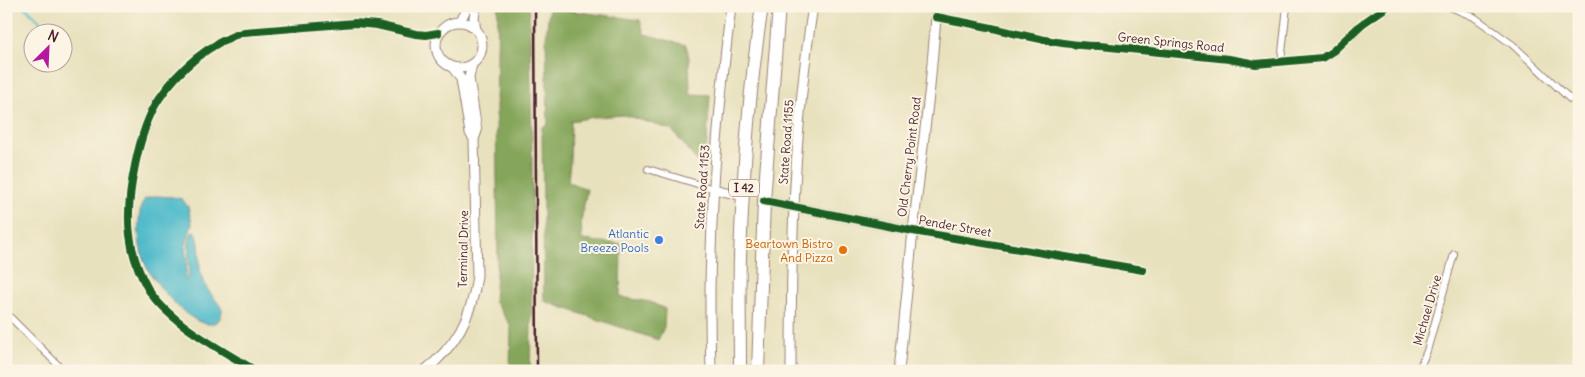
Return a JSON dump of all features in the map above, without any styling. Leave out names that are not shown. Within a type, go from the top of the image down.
[{"type":"highway","name":"I 42","points":[[740,371],[740,258],[743,196],[753,62],[762,6]]},
{"type":"highway","points":[[758,371],[764,201],[779,6]]},
{"type":"street","points":[[460,22],[468,6]]},
{"type":"street","name":"Terminal Drive","points":[[424,371],[449,348],[460,332],[471,308],[476,291],[474,139],[477,132],[469,78],[472,64],[478,59],[482,44],[481,36],[476,30],[474,18],[476,6]]},
{"type":"street","name":"State Road 1153","points":[[711,371],[711,252],[714,189],[731,6]]},
{"type":"street","name":"State Road 1155","points":[[791,371],[794,208],[802,85],[813,6]]},
{"type":"street","name":"Old Cherry Point Road","points":[[899,371],[937,6]]},
{"type":"street","points":[[1280,62],[1287,6]]},
{"type":"street","name":"Green Springs Road","points":[[936,17],[1001,30],[1016,35],[1082,46],[1100,46],[1229,59],[1256,64],[1322,58],[1333,51],[1362,24],[1388,6]]},
{"type":"street","points":[[1448,6],[1474,17],[1513,44],[1570,99],[1579,104]]},
{"type":"street","points":[[256,371],[194,332],[169,313],[149,290],[136,263],[130,234],[132,182],[140,145],[149,118],[158,100],[176,77],[199,57],[216,44],[244,32],[355,23],[377,25],[426,35],[438,33],[447,24],[460,22],[466,23],[476,30]]},
{"type":"street","name":"Terminal Drive","points":[[438,33],[435,48],[441,61],[453,68],[461,79],[470,133],[474,139]]},
{"type":"street","points":[[453,68],[472,64]]},
{"type":"street","points":[[648,169],[743,196]]},
{"type":"street","name":"Pender Street","points":[[764,201],[914,231],[1143,270]]},
{"type":"street","name":"Michael Drive","points":[[1418,371],[1427,351],[1454,254]]},
{"type":"street","points":[[6,313],[64,371]]},
{"type":"green space","points":[[498,6],[529,6],[532,188],[530,371],[510,371],[511,326],[494,301],[498,249],[496,111]]},
{"type":"green space","points":[[549,8],[640,20],[644,34],[686,45],[689,58],[690,94],[710,95],[705,171],[672,130],[625,115],[571,121],[568,182],[587,189],[581,221],[582,240],[621,244],[620,297],[650,302],[665,309],[664,327],[658,340],[544,301],[542,127],[548,125],[546,39]]},
{"type":"water","points":[[156,196],[182,199],[188,207],[192,224],[185,248],[187,264],[185,280],[187,280],[189,274],[188,251],[190,239],[192,232],[195,231],[199,247],[202,280],[222,309],[219,320],[216,322],[208,324],[198,321],[187,314],[166,294],[146,266],[139,238],[140,212],[145,199]]},
{"type":"waterway","points":[[24,6],[40,22]]},
{"type":"railway","points":[[535,6],[537,371]]},
{"type":"cycle path","points":[[936,17],[1063,43],[1229,59],[1256,64],[1322,58],[1333,51],[1362,24],[1388,6]]},
{"type":"cycle path","points":[[256,371],[212,345],[169,313],[148,289],[139,270],[131,242],[130,203],[135,165],[145,128],[152,112],[167,88],[196,58],[219,43],[244,32],[355,23],[377,25],[416,34],[438,33]]},
{"type":"cycle path","points":[[764,201],[913,231],[1143,270]]},
{"type":"place","name":"Atlantic Breeze Pools","points":[[659,240]]},
{"type":"place","name":"Beartown Bistro And Pizza","points":[[843,250]]}]
